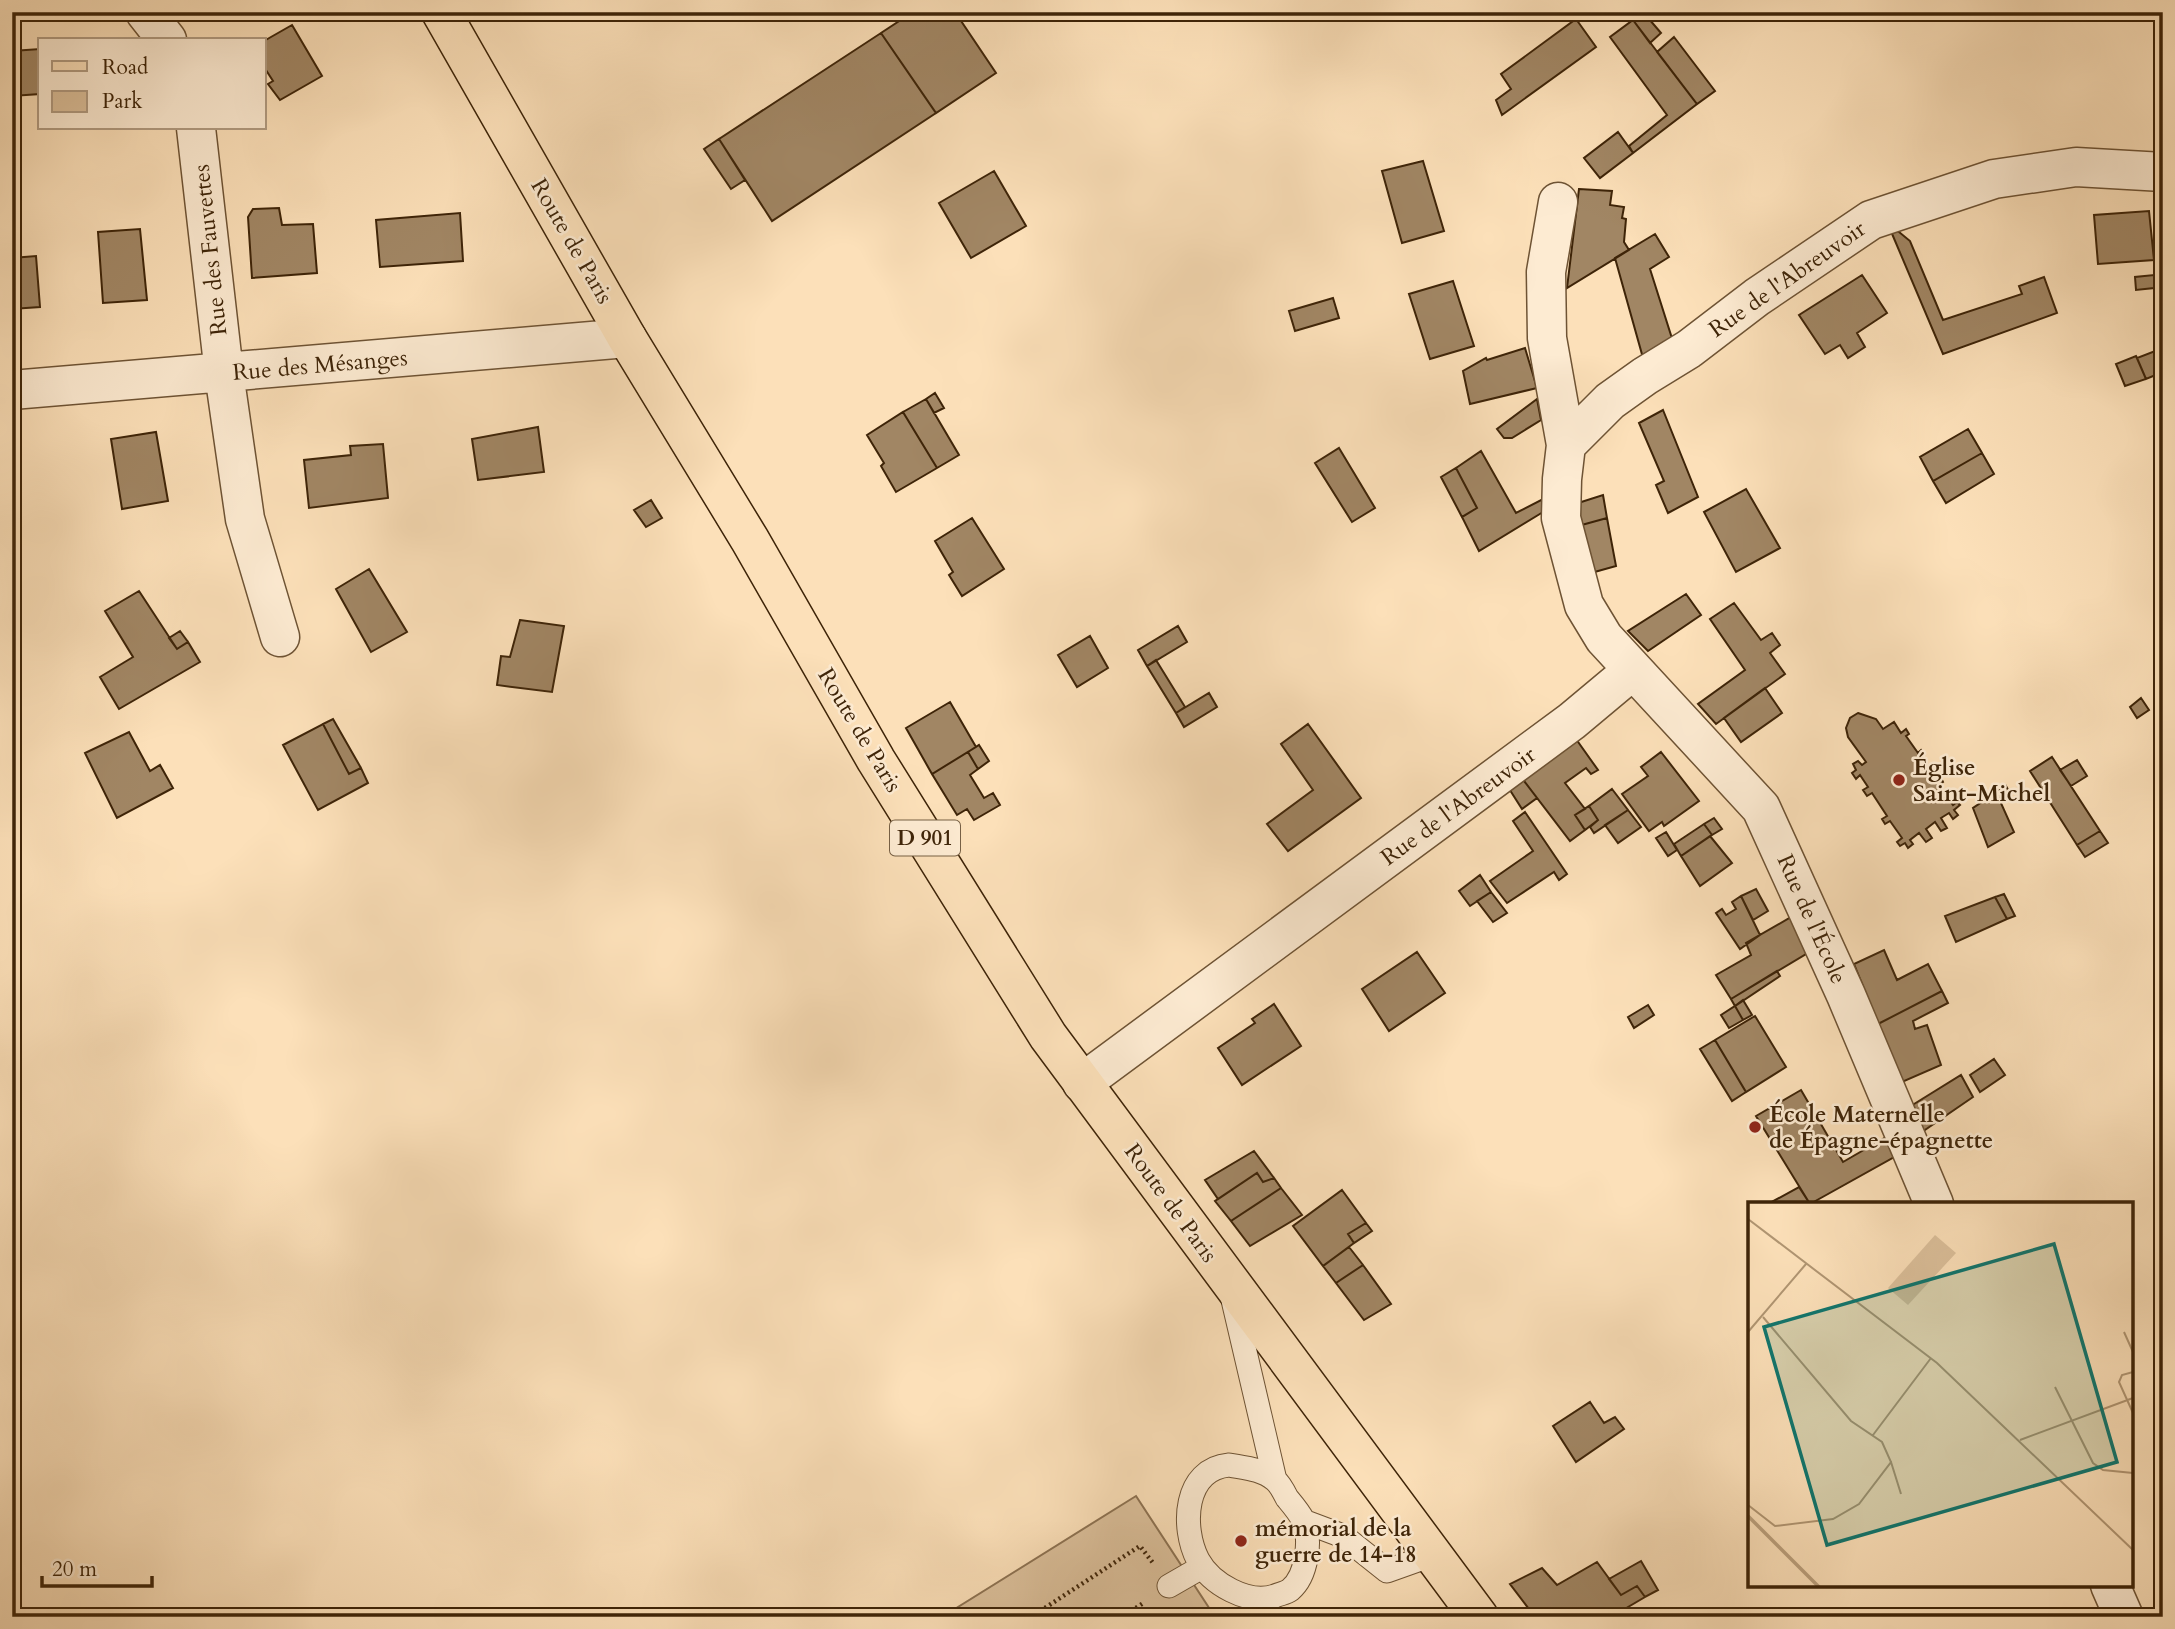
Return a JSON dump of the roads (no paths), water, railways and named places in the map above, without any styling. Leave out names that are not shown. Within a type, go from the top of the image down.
[{"type":"main road","name":"Route de Paris","points":[[441,12],[627,338],[750,540],[876,760],[1048,1036],[1479,1617]]},
{"type":"street","points":[[145,12],[165,38]]},
{"type":"street","name":"Rue des Fauvettes","points":[[196,130],[244,519],[279,637]]},
{"type":"street","name":"Rue de l'Abreuvoir","points":[[1566,444],[1610,401],[1689,349],[1757,297],[1871,220],[1994,178],[2076,167],[2163,172]]},
{"type":"street","points":[[1558,202],[1546,272],[1547,338],[1566,444],[1561,518],[1584,604],[1604,638],[1633,670]]},
{"type":"street","name":"Rue des Mésanges","points":[[12,390],[627,338]]},
{"type":"street","name":"Rue de l'Abreuvoir","points":[[1082,1083],[1572,721],[1633,670]]},
{"type":"street","name":"Rue de l'École","points":[[1633,670],[1761,808],[1846,995],[1933,1202]]},
{"type":"street","points":[[2111,1587],[2124,1617]]},
{"type":"lane","points":[[1230,1283],[1275,1480],[1303,1521],[1307,1547],[1302,1572],[1290,1590],[1266,1599],[1246,1598],[1229,1590],[1202,1567],[1189,1529],[1188,1512],[1193,1489],[1207,1472],[1220,1466],[1257,1470],[1275,1480]]},
{"type":"lane","points":[[1303,1521],[1343,1536],[1387,1571],[1432,1555]]},
{"type":"lane","points":[[1170,1586],[1202,1567]]},
{"type":"place","name":"Église Saint-Michel","points":[[1899,780]]},
{"type":"place","name":"École Maternelle de Épagne-épagnette","points":[[1755,1127]]},
{"type":"place","name":"mémorial de la guerre de 14-18","points":[[1241,1541]]}]
